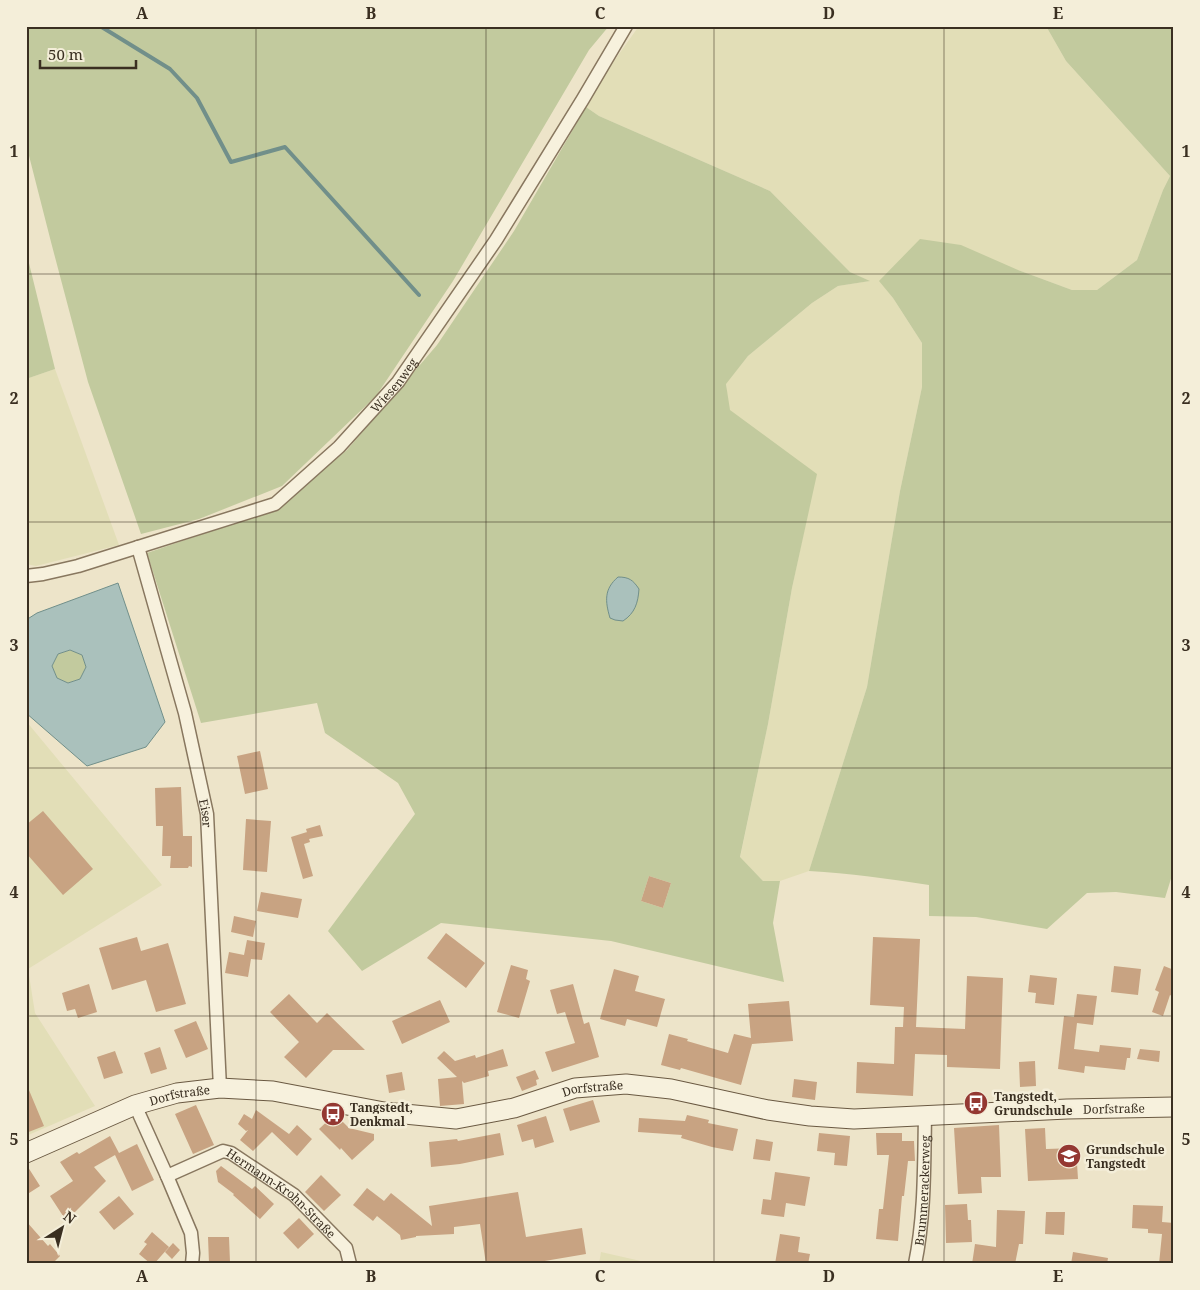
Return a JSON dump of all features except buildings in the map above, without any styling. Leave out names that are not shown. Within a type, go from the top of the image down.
[{"type":"main road","name":"Dorfstraße","points":[[26,1153],[135,1105],[177,1093],[220,1088],[274,1091],[384,1112],[456,1119],[514,1108],[576,1088],[626,1084],[671,1089],[768,1110],[810,1116],[854,1119],[1174,1106]]},
{"type":"street","name":"Wiesenweg","points":[[26,576],[78,566],[275,504],[339,447],[398,382],[496,240],[578,108],[626,26]]},
{"type":"street","name":"Eiser","points":[[138,547],[185,713],[207,814],[220,1088]]},
{"type":"street","points":[[135,1105],[168,1176],[191,1233],[192,1264]]},
{"type":"street","name":"Brummerackerweg","points":[[915,1264],[923,1190],[925,1116]]},
{"type":"street","name":"Hermann-Krohn-Straße","points":[[168,1176],[223,1151],[231,1153],[294,1195],[346,1248],[350,1264]]},
{"type":"shaded area","points":[[639,26],[1046,26],[1066,61],[1170,176],[1137,260],[1097,290],[1072,290],[1018,270],[880,281],[922,343],[922,387],[900,491],[867,687],[809,871],[780,881],[763,881],[740,858],[768,724],[792,588],[816,475],[729,410],[726,383],[748,356],[812,303],[838,286],[869,281],[850,272],[770,191],[599,116],[586,107],[589,96]]},
{"type":"shaded area","points":[[55,369],[119,545],[36,566],[26,564],[26,379]]},
{"type":"shaded area","points":[[26,721],[162,885],[28,969],[35,1013],[95,1106],[26,1136]]},
{"type":"shaded area","points":[[601,1252],[654,1264],[599,1264]]},
{"type":"green space","points":[[26,26],[609,26],[589,50],[453,281],[376,396],[282,486],[199,519],[141,534],[88,382],[26,144]]},
{"type":"green space","points":[[1046,26],[1174,26],[1174,869],[1165,898],[1116,892],[1087,893],[1047,929],[976,917],[929,916],[929,885],[809,871],[867,687],[900,491],[922,387],[922,343],[893,298],[879,281],[920,239],[961,245],[1018,270],[1072,290],[1097,290],[1137,260],[1170,176],[1066,61]]},
{"type":"green space","points":[[586,107],[599,116],[770,191],[850,272],[870,281],[838,286],[812,303],[748,356],[726,384],[730,410],[817,474],[792,588],[768,724],[740,857],[763,881],[780,881],[773,923],[784,982],[611,941],[441,923],[362,971],[328,931],[415,814],[398,783],[325,733],[317,703],[201,723],[147,553],[273,510],[347,450],[437,345],[514,231]],"holes":[[[649,876],[671,883],[663,908],[641,901]]]},
{"type":"green space","points":[[26,251],[55,369],[26,379]]},
{"type":"green space","points":[[70,650],[82,655],[86,667],[80,679],[68,683],[57,678],[52,666],[58,654]]},
{"type":"water","points":[[618,577],[630,580],[639,589],[635,607],[623,621],[610,618],[607,606],[608,591]]},
{"type":"water","points":[[118,583],[165,722],[146,747],[87,766],[26,713],[26,620],[37,613]],"holes":[[[70,650],[82,655],[86,667],[80,679],[68,683],[57,678],[52,666],[58,654]]]},
{"type":"waterway","points":[[100,26],[170,69],[197,98],[231,162],[285,147],[419,295]]},
{"type":"place","name":"Tangstedt, Grundschule","points":[[976,1103]]},
{"type":"place","name":"Tangstedt, Denkmal","points":[[333,1114]]},
{"type":"place","name":"Grundschule Tangstedt","points":[[1069,1156]]}]
